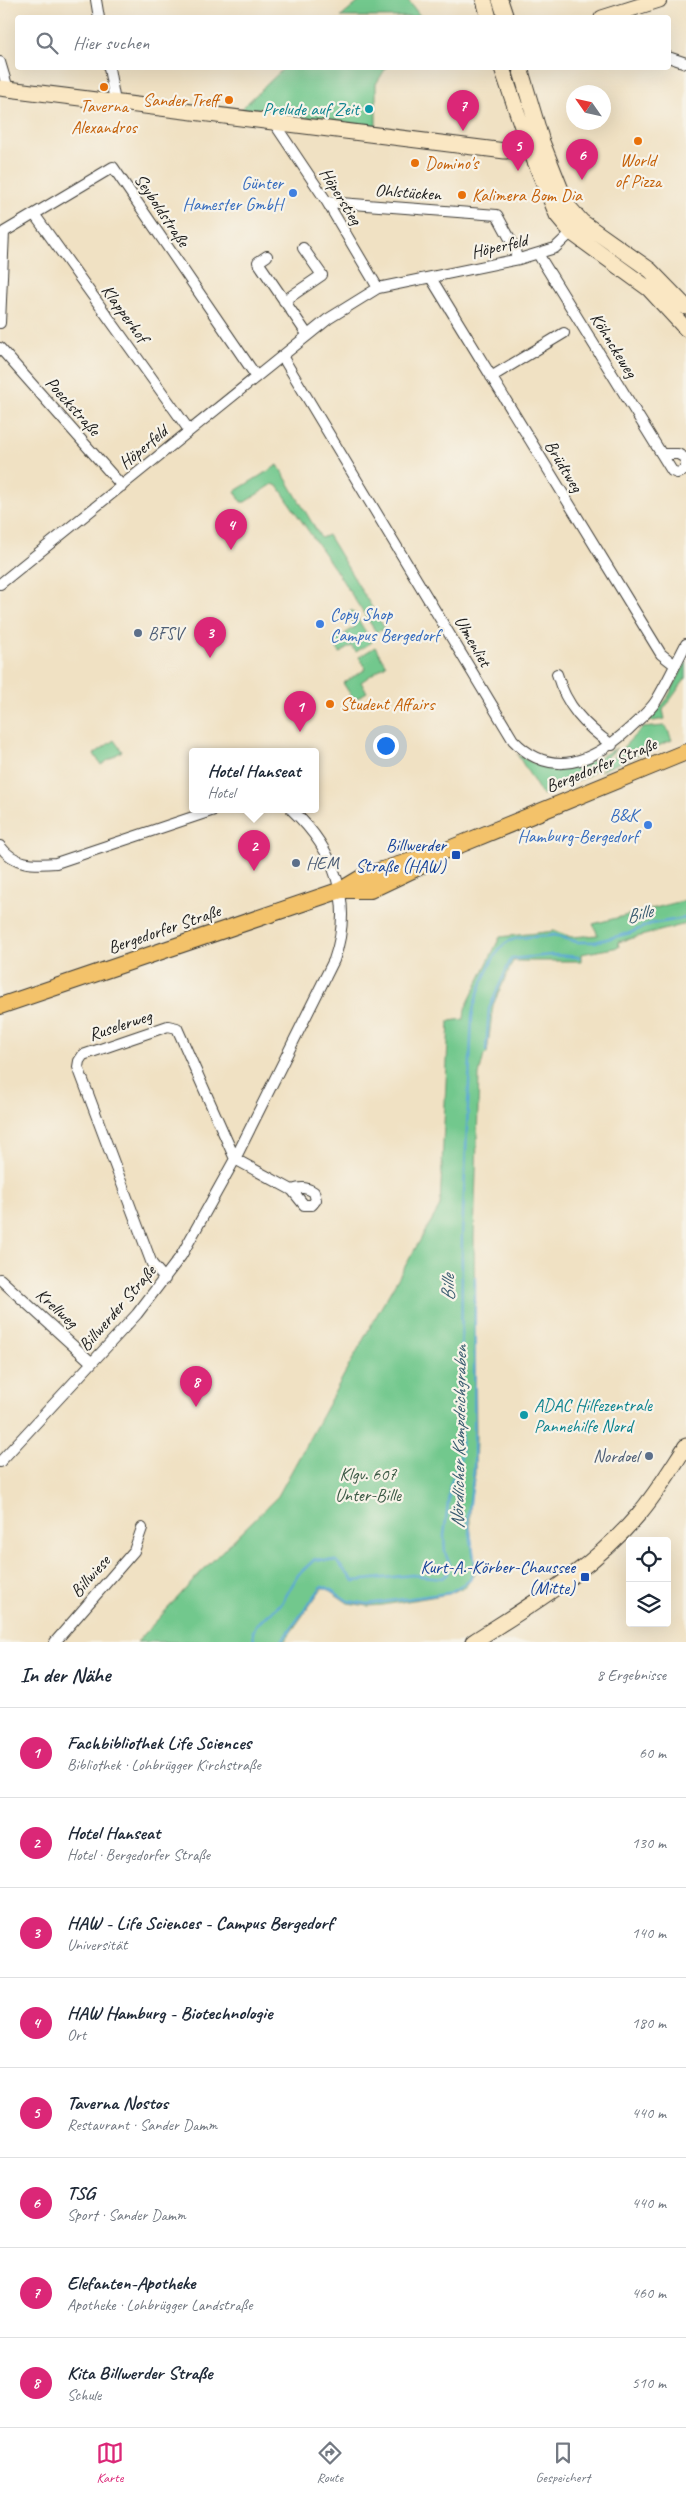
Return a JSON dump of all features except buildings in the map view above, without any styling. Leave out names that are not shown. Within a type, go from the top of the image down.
[{"type":"main road","points":[[484,0],[488,15]]},
{"type":"main road","points":[[500,0],[505,15]]},
{"type":"main road","points":[[613,15],[655,0]]},
{"type":"main road","points":[[503,70],[535,145],[577,227],[650,270],[681,304],[686,329]]},
{"type":"main road","points":[[520,70],[535,145]]},
{"type":"main road","points":[[4,88],[274,123],[504,150],[535,145]]},
{"type":"main road","name":"Bergedorfer Straße","points":[[0,1006],[341,890],[366,875],[448,850],[686,752]]},
{"type":"main road","points":[[473,1642],[560,1587],[596,1558],[646,1505],[686,1446]]},
{"type":"street","points":[[96,0],[98,15]]},
{"type":"street","points":[[671,58],[686,63]]},
{"type":"street","points":[[0,62],[4,88]]},
{"type":"street","points":[[109,70],[115,102]]},
{"type":"street","name":"Höperstieg","points":[[274,123],[327,202],[378,288]]},
{"type":"street","name":"Seyboldstraße","points":[[0,323],[4,232],[113,167],[256,376]]},
{"type":"street","name":"Ohlstücken","points":[[327,202],[497,215],[514,246],[517,260]]},
{"type":"street","name":"Klapperhof","points":[[34,214],[189,430]]},
{"type":"street","name":"Höperfeld","points":[[0,584],[307,334],[378,288],[517,260],[538,254],[554,248],[577,227]]},
{"type":"street","points":[[284,301],[322,275],[303,248]]},
{"type":"street","name":"Köhnckeweg","points":[[538,254],[672,471],[677,473],[683,471],[686,464],[685,458],[678,454],[662,454]]},
{"type":"street","points":[[267,256],[258,262],[307,334]]},
{"type":"street","name":"Brüdtweg","points":[[431,278],[660,654],[675,665]]},
{"type":"street","points":[[491,377],[564,333]]},
{"type":"street","name":"Poeckstraße","points":[[0,348],[122,486]]},
{"type":"street","name":"Ulmenliet","points":[[282,356],[513,740],[536,758],[562,763],[588,758],[612,744],[652,706],[686,644]]},
{"type":"street","points":[[557,674],[560,687],[584,724],[612,744]]},
{"type":"street","points":[[0,846],[6,854],[20,862],[34,865],[56,863],[205,813]]},
{"type":"street","name":"Billwerder Straße","points":[[0,1462],[165,1279],[181,1256],[235,1159],[334,960],[341,940],[344,919],[341,890],[335,872],[322,847],[294,813]]},
{"type":"street","name":"Ruselerweg","points":[[165,1279],[152,1264],[78,1067],[80,1057],[168,1026],[177,1028],[181,1031],[235,1159]]},
{"type":"street","points":[[235,1159],[292,1190]]},
{"type":"street","name":"Krellweg","points":[[0,1279],[91,1362]]},
{"type":"street","name":"Billwiese","points":[[56,1642],[134,1551],[142,1528]]},
{"type":"green space","points":[[361,0],[408,0],[419,15],[343,15]]},
{"type":"green space","points":[[282,70],[385,70],[376,84],[376,127],[241,109]]},
{"type":"green space","points":[[278,465],[321,538],[328,535],[385,629],[376,632],[279,487],[273,484],[245,502],[241,502],[235,491]]},
{"type":"green space","points":[[352,610],[372,642],[356,652],[351,646],[340,653],[333,642],[355,627],[347,614]]},
{"type":"green space","points":[[375,647],[386,665],[361,682],[367,692],[354,700],[343,683],[366,669],[359,657]]},
{"type":"green space","points":[[686,662],[686,678],[663,710],[665,719],[648,722],[667,699]]},
{"type":"green space","points":[[664,726],[667,728],[672,740],[600,771],[642,728]]},
{"type":"green space","points":[[114,740],[122,751],[101,765],[94,754]]},
{"type":"green space","points":[[617,748],[588,776],[542,795],[517,754],[545,768],[556,770],[578,767]]},
{"type":"green space","name":"Klgv. 607 Unter-Bille","points":[[686,900],[686,924],[618,942],[619,947],[581,954],[581,961],[513,961],[493,1005],[487,1054],[484,1055],[479,1075],[474,1237],[476,1438],[475,1474],[470,1503],[475,1573],[466,1586],[449,1594],[368,1606],[348,1603],[326,1588],[322,1588],[284,1642],[137,1642],[202,1571],[278,1496],[375,1318],[440,1206],[449,1021],[464,1019],[465,1009],[500,937],[555,931],[571,937],[598,935],[593,924]]},
{"type":"waterway","name":"Bille","points":[[254,1642],[253,1632],[256,1625],[282,1603],[298,1575],[315,1559],[336,1561],[354,1581],[412,1575],[442,1578],[447,1574],[450,1565],[445,1553],[444,1536],[450,1486],[461,1456],[462,1237],[472,1017],[476,1000],[489,966],[500,948],[506,943],[520,938],[554,935],[577,942],[595,942],[630,933],[650,924],[686,918]]},
{"type":"waterway","points":[[486,1051],[489,1009],[511,959],[552,955],[579,957]]},
{"type":"waterway","name":"Nördlicher Kampdeichgraben","points":[[281,1642],[322,1586],[348,1601],[368,1604],[449,1593],[470,1580],[475,1565],[468,1519],[474,1470],[475,1278]]},
{"type":"place","name":"Taverna Alexandros","points":[[104,87]]},
{"type":"place","name":"Sander Treff","points":[[229,100]]},
{"type":"place","name":"Prelude auf Zeit","points":[[369,109]]},
{"type":"place","name":"Elefanten-Apotheke","points":[[463,131]]},
{"type":"place","name":"World of Pizza","points":[[638,141]]},
{"type":"place","name":"Domino's","points":[[415,163]]},
{"type":"place","name":"Taverna Nostos","points":[[518,171]]},
{"type":"place","name":"TSG","points":[[582,180]]},
{"type":"place","name":"Günter Hamester GmbH","points":[[293,193]]},
{"type":"place","name":"Kalimera Bom Dia","points":[[462,195]]},
{"type":"place","name":"HAW Hamburg - Biotechnologie","points":[[231,550]]},
{"type":"place","name":"Copy Shop Campus Bergedorf","points":[[320,624]]},
{"type":"place","name":"BFSV","points":[[138,633]]},
{"type":"place","name":"HAW - Life Sciences - Campus Bergedorf","points":[[210,658]]},
{"type":"place","name":"Student Affairs","points":[[330,704]]},
{"type":"place","name":"Fachbibliothek Life Sciences","points":[[300,732]]},
{"type":"place","name":"B&K Hamburg-Bergedorf","points":[[648,825]]},
{"type":"place","name":"Billwerder Straße (HAW)","points":[[456,855]]},
{"type":"place","name":"HEM","points":[[296,863]]},
{"type":"place","name":"Hotel Hanseat","points":[[254,871]]},
{"type":"place","name":"Kita Billwerder Straße","points":[[196,1407]]},
{"type":"place","name":"ADAC Hilfezentrale Pannehilfe Nord","points":[[524,1415]]},
{"type":"place","name":"Nordoel","points":[[649,1456]]},
{"type":"place","name":"Kurt-A.-Körber-Chaussee (Mitte)","points":[[585,1577]]}]
